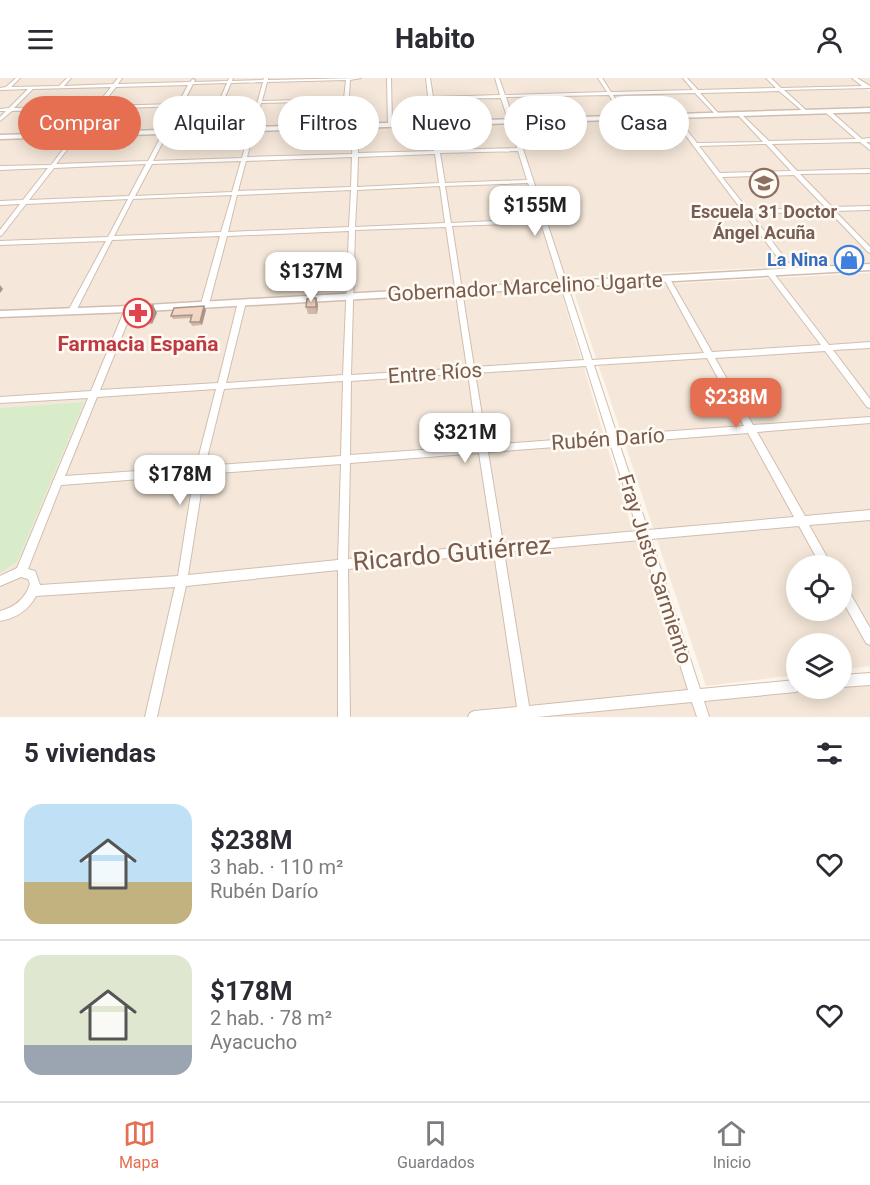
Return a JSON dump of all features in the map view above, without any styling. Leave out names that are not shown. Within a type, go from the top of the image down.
[{"type":"street","points":[[8,88],[18,78]]},
{"type":"street","points":[[60,87],[69,78]]},
{"type":"street","points":[[106,96],[120,78]]},
{"type":"street","points":[[347,96],[348,78]]},
{"type":"street","points":[[0,89],[192,80],[359,78]]},
{"type":"street","points":[[379,125],[390,124],[389,78]]},
{"type":"street","points":[[428,78],[431,96]]},
{"type":"street","name":"Fray Justo Sarmiento","points":[[497,78],[504,99]]},
{"type":"street","points":[[600,78],[612,96]]},
{"type":"street","points":[[685,78],[716,114]]},
{"type":"street","points":[[768,78],[805,112]]},
{"type":"street","points":[[854,78],[869,88]]},
{"type":"street","points":[[261,96],[266,79]]},
{"type":"street","points":[[184,96],[192,80]]},
{"type":"street","points":[[223,96],[230,80]]},
{"type":"street","points":[[0,120],[32,88]]},
{"type":"street","points":[[492,96],[869,88]]},
{"type":"street","points":[[0,110],[18,110]]},
{"type":"street","points":[[689,115],[870,110]]},
{"type":"street","points":[[827,111],[870,148]]},
{"type":"street","points":[[740,114],[870,251]]},
{"type":"street","points":[[0,137],[18,136]]},
{"type":"street","points":[[689,137],[792,272]]},
{"type":"street","points":[[695,145],[870,140]]},
{"type":"street","points":[[0,234],[64,150]]},
{"type":"street","points":[[72,311],[157,150]]},
{"type":"street","points":[[205,304],[246,150]]},
{"type":"street","points":[[344,717],[345,459],[353,228],[352,188],[356,150]]},
{"type":"street","points":[[0,168],[504,150]]},
{"type":"street","name":"Fray Justo Sarmiento","points":[[520,150],[703,717]]},
{"type":"street","points":[[437,152],[525,715]]},
{"type":"street","points":[[717,176],[870,171]]},
{"type":"street","points":[[0,203],[531,181]]},
{"type":"street","points":[[745,212],[870,208]]},
{"type":"street","points":[[0,243],[542,220]]},
{"type":"street","name":"Gobernador Marcelino Ugarte","points":[[0,314],[129,309],[870,268]]},
{"type":"street","points":[[770,273],[870,405]]},
{"type":"street","points":[[667,279],[821,555]]},
{"type":"street","points":[[151,717],[182,581],[200,470],[242,302]]},
{"type":"street","points":[[21,572],[129,309]]},
{"type":"street","name":"Entre Ríos","points":[[0,400],[870,345]]},
{"type":"street","name":"Rubén Darío","points":[[58,481],[870,420]]},
{"type":"street","name":"Ricardo Gutiérrez","points":[[34,591],[182,581],[498,548],[870,515]]},
{"type":"street","points":[[0,580],[21,572],[31,575],[35,584],[34,591],[24,605],[0,616]]},
{"type":"street","points":[[852,608],[870,639]]},
{"type":"street","points":[[852,680],[870,679]]},
{"type":"street","points":[[474,717],[525,715],[786,687]]},
{"type":"shaded area","points":[[0,78],[598,78],[609,96],[599,96],[599,117],[587,117],[587,96],[504,96],[504,120],[492,120],[492,96],[391,96],[391,123],[379,123],[379,96],[278,96],[278,127],[266,127],[266,96],[153,96],[153,130],[141,131],[141,96],[18,96],[18,134],[0,135]]},
{"type":"shaded area","points":[[600,78],[685,78],[696,91],[865,89],[870,92],[870,109],[689,115],[689,96],[612,96]]},
{"type":"shaded area","points":[[687,78],[870,78],[870,86],[697,90]]},
{"type":"shaded area","points":[[870,113],[870,262],[557,278],[633,532],[495,545],[521,717],[0,717],[0,138],[18,137],[18,150],[141,150],[141,134],[153,134],[153,150],[266,150],[266,130],[278,130],[278,150],[379,150],[379,127],[391,127],[391,150],[492,150],[492,124],[504,124],[504,150],[587,150],[587,121],[599,121],[599,150],[689,150],[689,118]]},
{"type":"shaded area","points":[[870,273],[870,666],[852,669],[852,633],[786,633],[786,676],[706,686],[573,289]]},
{"type":"shaded area","points":[[644,535],[696,695],[786,687],[786,699],[852,699],[852,680],[870,679],[870,717],[526,717],[499,548]]},
{"type":"green space","points":[[84,402],[17,562],[0,573],[0,408]]},
{"type":"building","points":[[316,298],[316,307],[306,307],[307,299]]},
{"type":"building","points":[[153,305],[148,317],[138,318],[143,306]]},
{"type":"building","points":[[204,306],[200,322],[190,322],[192,315],[171,316],[174,308]]},
{"type":"place","name":"Escuela 31 Doctor Ángel Acuña","points":[[764,183]]},
{"type":"place","name":"La Nina","points":[[849,260]]},
{"type":"place","name":"Farmacia España","points":[[138,313]]}]
